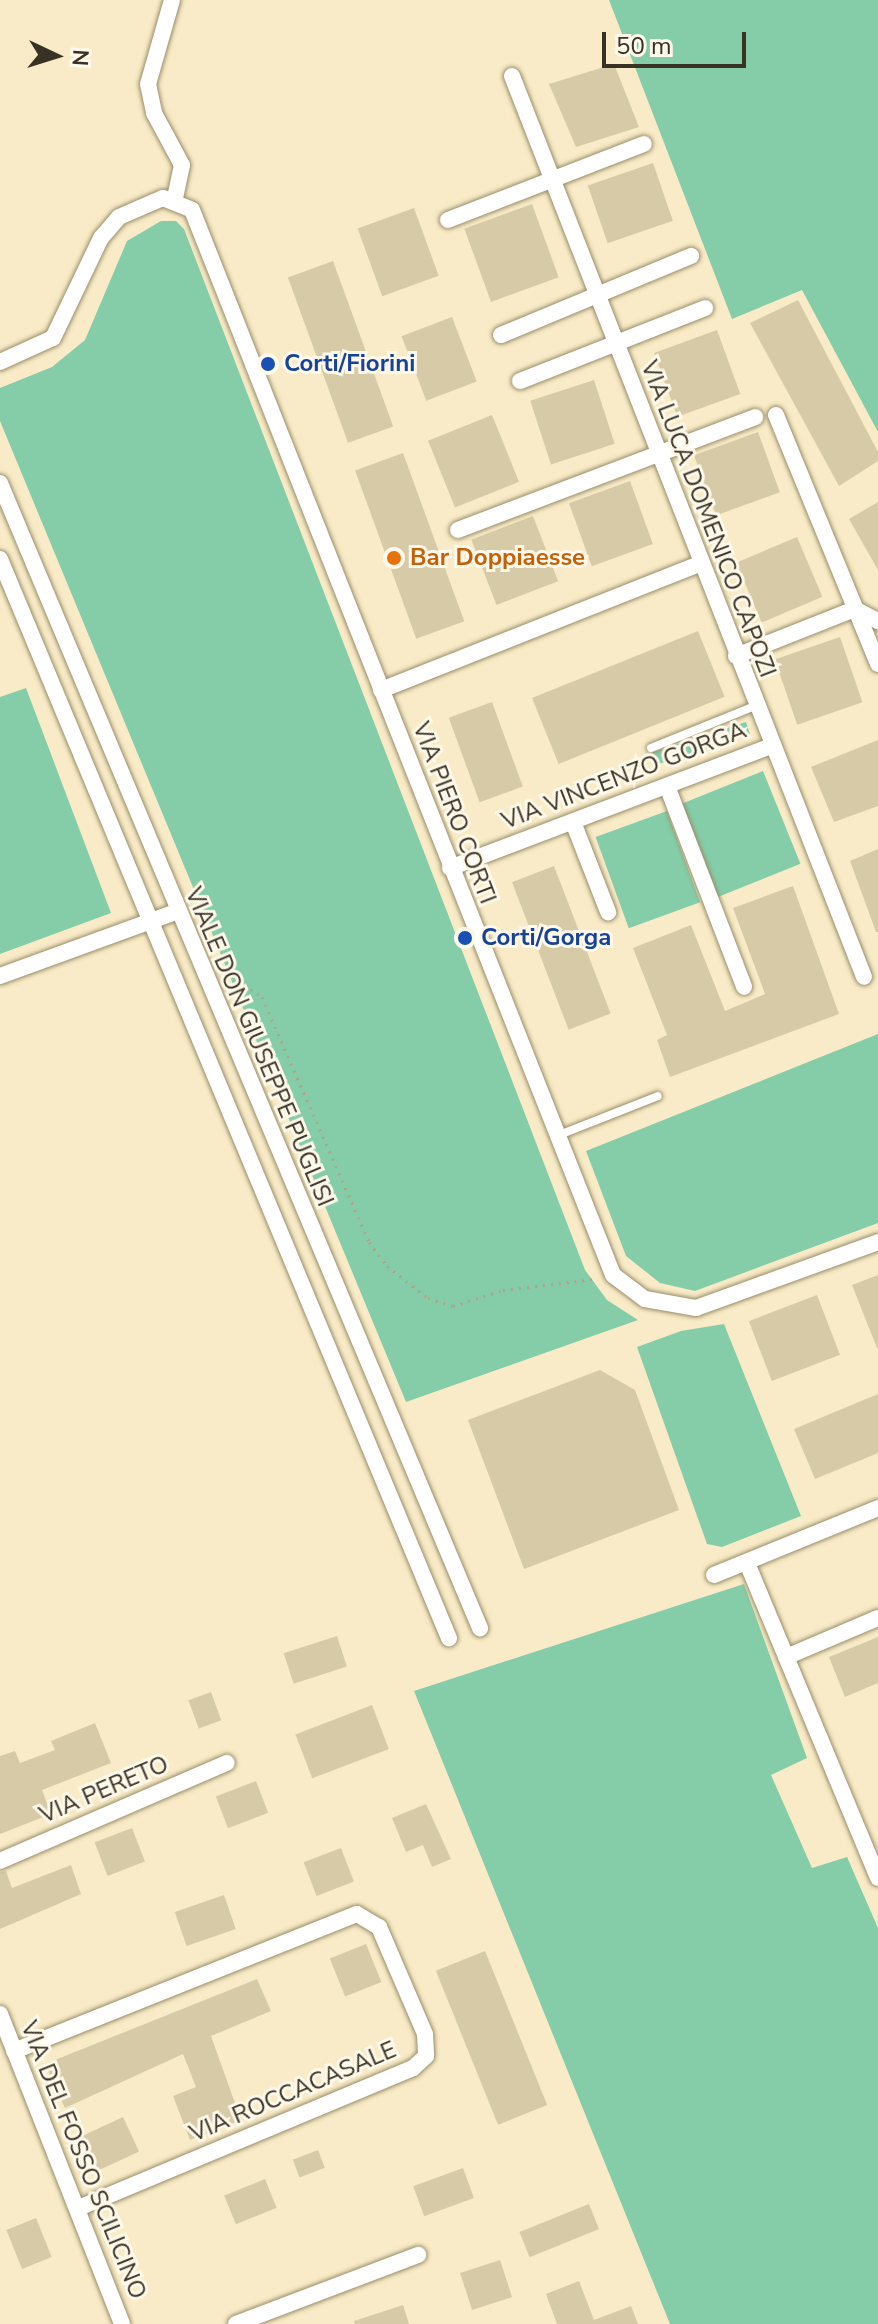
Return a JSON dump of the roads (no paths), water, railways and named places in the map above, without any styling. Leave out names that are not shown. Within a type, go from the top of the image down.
[{"type":"street","points":[[0,362],[53,338],[115,221],[145,202],[175,199],[182,165],[154,113],[148,84],[172,0]]},
{"type":"street","name":"VIA LUCA DOMENICO CAPOZI","points":[[512,76],[699,564],[864,977]]},
{"type":"street","points":[[448,220],[644,144]]},
{"type":"street","name":"VIA PIERO CORTI","points":[[175,199],[192,210],[205,231],[606,1265],[633,1293],[657,1303],[711,1305],[878,1242]]},
{"type":"street","points":[[501,335],[691,256]]},
{"type":"street","points":[[520,381],[705,308]]},
{"type":"street","points":[[776,415],[878,664]]},
{"type":"street","points":[[458,530],[755,417]]},
{"type":"street","name":"VIALE DON GIUSEPPE PUGLISI","points":[[0,483],[195,958],[480,1628]]},
{"type":"street","name":"VIALE DON GIUSEPPE PUGLISI","points":[[0,559],[449,1638]]},
{"type":"street","points":[[381,690],[699,564]]},
{"type":"street","points":[[736,656],[855,609],[878,621]]},
{"type":"street","name":"VIA VINCENZO GORGA","points":[[450,868],[771,746]]},
{"type":"street","points":[[667,786],[744,987]]},
{"type":"street","points":[[573,822],[608,912]]},
{"type":"street","points":[[0,976],[176,912]]},
{"type":"street","points":[[376,1461],[404,1449]]},
{"type":"street","points":[[714,1575],[878,1508]]},
{"type":"street","points":[[747,1563],[878,1878]]},
{"type":"street","points":[[786,1657],[878,1618]]},
{"type":"street","name":"VIA PERETO","points":[[0,1861],[227,1763]]},
{"type":"street","name":"VIA ROCCACASALE","points":[[14,2051],[357,1914],[379,1927],[425,2034],[426,2056],[413,2068],[78,2208]]},
{"type":"street","name":"VIA DEL FOSSO SCILICINO","points":[[0,2014],[122,2324]]},
{"type":"street","points":[[236,2324],[418,2255]]},
{"type":"lane","points":[[651,748],[755,706]]},
{"type":"lane","points":[[555,1137],[658,1096]]},
{"type":"place","name":"Corti/Fiorini","points":[[268,364]]},
{"type":"place","name":"Bar Doppiaesse","points":[[394,558]]},
{"type":"place","name":"Corti/Gorga","points":[[465,938]]}]
